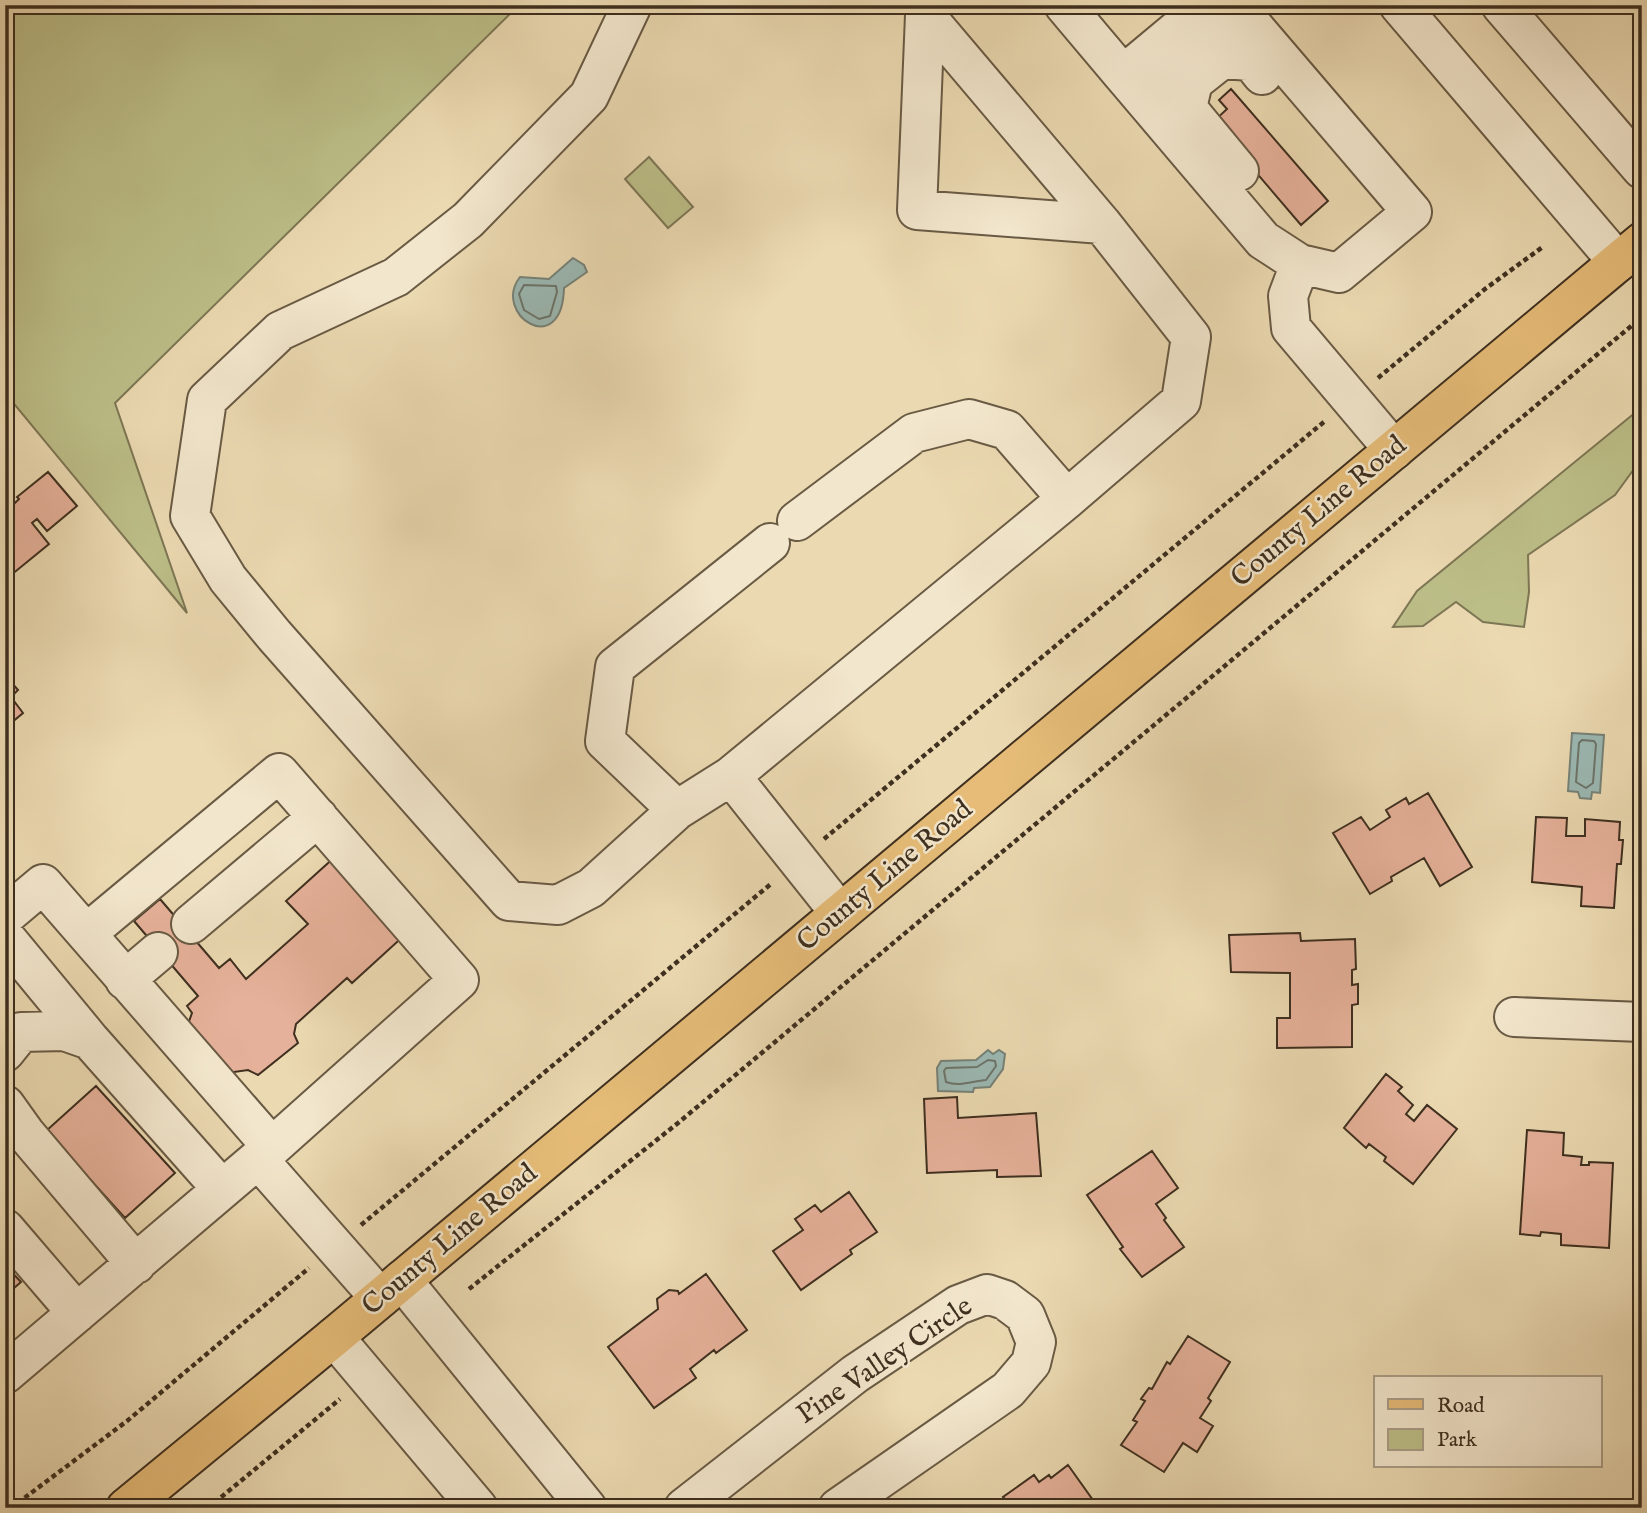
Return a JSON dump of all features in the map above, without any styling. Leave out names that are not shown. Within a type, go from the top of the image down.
[{"type":"main road","name":"County Line Road","points":[[126,1508],[334,1338],[1630,252]]},
{"type":"street","points":[[632,5],[589,96],[468,220],[396,277],[280,331],[207,400],[190,516],[228,579],[266,626],[509,901],[558,905],[591,888],[677,810],[730,776],[1067,499],[1181,401],[1191,337],[925,10]]},
{"type":"street","points":[[1064,5],[1263,240],[1300,264],[1339,273],[1412,212],[1235,5]]},
{"type":"street","points":[[1123,75],[1208,5]]},
{"type":"street","points":[[1399,5],[1630,252]]},
{"type":"street","points":[[1501,5],[1642,169]]},
{"type":"street","points":[[925,10],[917,210],[1102,225]]},
{"type":"street","points":[[1263,240],[1264,201],[1178,97],[1167,70],[1184,44],[1208,31],[1234,40],[1316,139],[1361,154]]},
{"type":"street","points":[[1300,264],[1288,296],[1291,328],[1394,450]]},
{"type":"street","points":[[677,810],[605,741],[615,667],[783,532],[914,433],[968,419],[1007,430],[1067,499]]},
{"type":"street","points":[[5,1374],[265,1153],[459,980],[279,773],[86,933]]},
{"type":"street","points":[[730,776],[840,914]]},
{"type":"street","points":[[191,924],[318,817]]},
{"type":"street","points":[[5,916],[43,884],[125,980],[265,1153],[587,1508]]},
{"type":"street","points":[[5,937],[90,1040],[222,1189]]},
{"type":"street","points":[[125,980],[158,952]]},
{"type":"street","points":[[1514,1017],[1642,1022]]},
{"type":"street","points":[[5,1052],[21,1032],[64,1031],[90,1040]]},
{"type":"street","points":[[5,1105],[24,1133],[136,1264]]},
{"type":"street","points":[[5,1229],[77,1313]]},
{"type":"street","name":"Pine Valley Circle","points":[[684,1508],[855,1374],[958,1305],[987,1294],[1005,1300],[1025,1315],[1036,1342],[1031,1363],[1008,1390],[838,1508]]},
{"type":"street","points":[[334,1338],[478,1508]]},
{"type":"path","points":[[469,1289],[678,1123],[1642,317]]},
{"type":"path","points":[[208,1508],[342,1397]]},
{"type":"green space","points":[[5,5],[519,5],[115,403],[187,613],[5,393]]},
{"type":"green space","points":[[649,157],[693,207],[668,228],[625,179]]},
{"type":"green space","points":[[1642,407],[1642,458],[1615,495],[1528,555],[1529,592],[1524,627],[1483,622],[1456,602],[1423,626],[1393,627],[1417,591]]},
{"type":"water","points":[[573,258],[584,265],[587,272],[564,288],[560,310],[552,322],[542,326],[530,324],[514,305],[513,291],[520,277],[549,279]]},
{"type":"water","points":[[1572,733],[1604,735],[1600,793],[1592,792],[1591,799],[1580,798],[1578,792],[1568,791]]},
{"type":"water","points":[[988,1050],[993,1054],[999,1050],[1005,1054],[1003,1069],[990,1087],[974,1088],[973,1092],[938,1091],[937,1068],[941,1061],[976,1060]]},
{"type":"building","points":[[1231,89],[1328,201],[1301,225],[1213,122],[1227,109],[1219,100]]},
{"type":"building","points":[[48,472],[77,506],[47,531],[37,519],[32,523],[49,544],[5,580],[5,490],[15,503],[19,499],[17,497]]},
{"type":"building","points":[[5,675],[18,690],[11,697],[23,713],[5,728]]},
{"type":"building","points":[[1428,793],[1472,867],[1440,886],[1424,858],[1391,877],[1392,881],[1370,894],[1333,833],[1361,817],[1370,830],[1390,817],[1386,810],[1406,798],[1409,804]]},
{"type":"building","points":[[1536,817],[1567,818],[1566,836],[1585,836],[1585,819],[1620,822],[1619,840],[1623,840],[1621,864],[1617,864],[1614,908],[1581,906],[1582,887],[1532,882]]},
{"type":"building","points":[[337,855],[408,932],[352,983],[347,978],[296,1024],[294,1034],[298,1043],[258,1075],[248,1070],[227,1073],[187,1027],[192,1013],[187,1006],[198,996],[134,921],[160,899],[219,968],[230,959],[246,979],[308,924],[286,901]]},
{"type":"building","points":[[1300,933],[1301,941],[1355,939],[1356,969],[1352,970],[1352,985],[1358,984],[1358,1004],[1352,1005],[1352,1047],[1277,1048],[1277,1018],[1290,1018],[1290,973],[1231,972],[1229,935]]},
{"type":"building","points":[[1386,1074],[1402,1087],[1398,1091],[1413,1105],[1406,1114],[1414,1121],[1427,1105],[1457,1129],[1413,1184],[1384,1161],[1386,1157],[1369,1144],[1366,1148],[1344,1128]]},
{"type":"building","points":[[96,1086],[175,1173],[125,1218],[46,1131]]},
{"type":"building","points":[[957,1097],[958,1118],[1036,1113],[1041,1176],[997,1177],[997,1170],[927,1173],[924,1099]]},
{"type":"building","points":[[1527,1130],[1564,1133],[1563,1155],[1582,1157],[1581,1165],[1589,1165],[1589,1162],[1613,1163],[1609,1248],[1561,1245],[1561,1234],[1520,1234]]},
{"type":"building","points":[[1152,1151],[1178,1188],[1156,1204],[1184,1247],[1142,1277],[1120,1249],[1123,1247],[1087,1195]]},
{"type":"building","points":[[849,1192],[877,1232],[850,1250],[852,1254],[801,1290],[773,1251],[803,1230],[795,1219],[815,1205],[821,1212]]},
{"type":"building","points":[[5,1265],[21,1282],[5,1296]]},
{"type":"building","points":[[706,1274],[747,1330],[716,1353],[714,1350],[690,1369],[696,1378],[654,1408],[608,1347],[658,1309],[657,1299],[669,1290],[678,1291],[679,1294]]},
{"type":"building","points":[[1188,1336],[1230,1362],[1208,1398],[1211,1401],[1200,1418],[1213,1426],[1197,1452],[1183,1443],[1164,1472],[1121,1445],[1137,1422],[1133,1420],[1145,1401],[1141,1399],[1149,1388],[1152,1389],[1167,1362],[1170,1364]]},
{"type":"building","points":[[1068,1465],[1093,1500],[1098,1501],[1103,1508],[1004,1508],[1009,1504],[1003,1497],[1034,1475],[1039,1482],[1049,1475],[1051,1478]]}]
